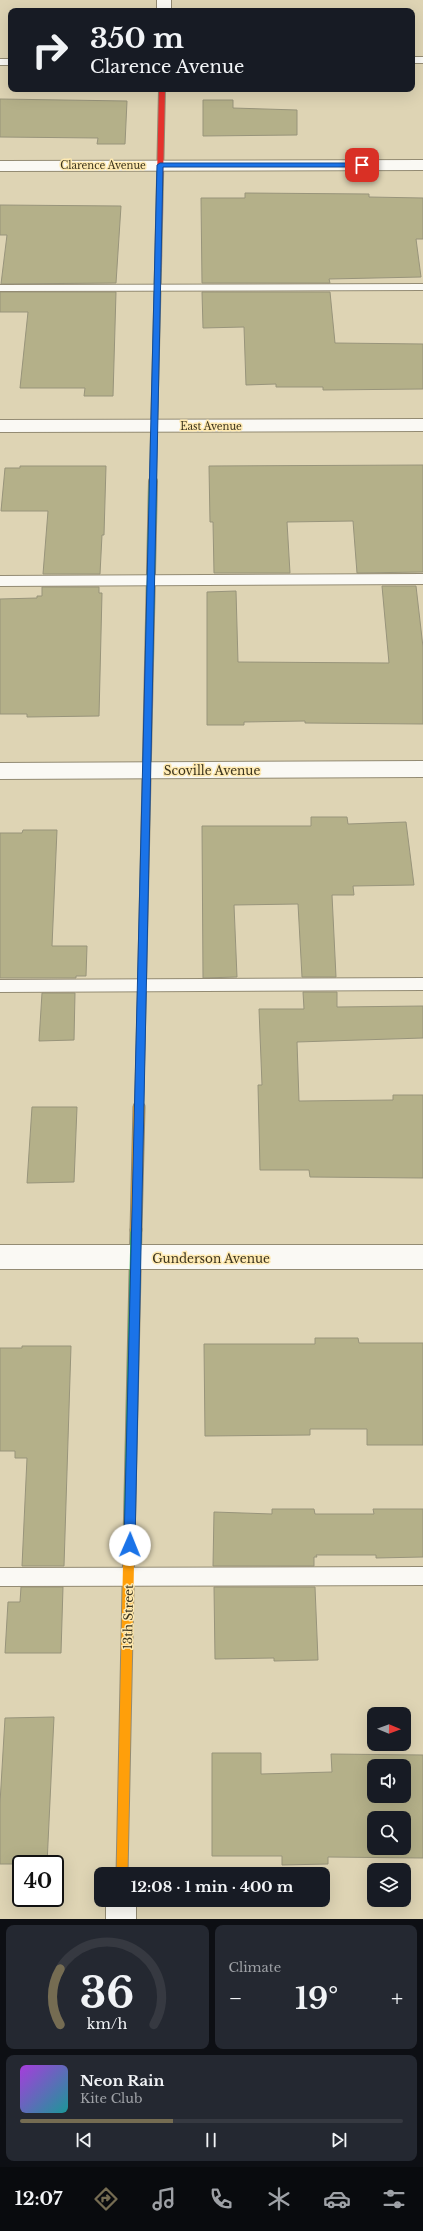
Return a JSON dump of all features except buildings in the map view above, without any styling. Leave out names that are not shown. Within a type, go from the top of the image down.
[{"type":"street","name":"13th Street","points":[[122,1867],[162,92]]},
{"type":"street","name":"Clarence Avenue","points":[[0,166],[423,165]]},
{"type":"street","name":"East Avenue","points":[[0,426],[423,425]]},
{"type":"street","name":"Scoville Avenue","points":[[0,771],[423,769]]},
{"type":"street","name":"Gunderson Avenue","points":[[0,1257],[423,1258]]},
{"type":"street","points":[[121,1907],[121,1919]]},
{"type":"lane","points":[[0,288],[423,287]]},
{"type":"lane","points":[[0,580],[423,579]]},
{"type":"lane","points":[[0,986],[423,984]]},
{"type":"lane","points":[[0,1577],[423,1576]]},
{"type":"traffic: fast","points":[[149,664],[154,432]]},
{"type":"traffic: fast","points":[[129,1541],[136,1230]]},
{"type":"traffic: slow","points":[[154,432],[158,269]]},
{"type":"traffic: slow","points":[[136,1230],[142,986]]},
{"type":"traffic: slow","points":[[122,1867],[129,1541]]},
{"type":"traffic: jam","points":[[158,269],[162,92]]},
{"type":"traffic: jam","points":[[142,986],[149,664]]},
{"type":"route","points":[[130,1545],[160,165],[362,165]]}]
